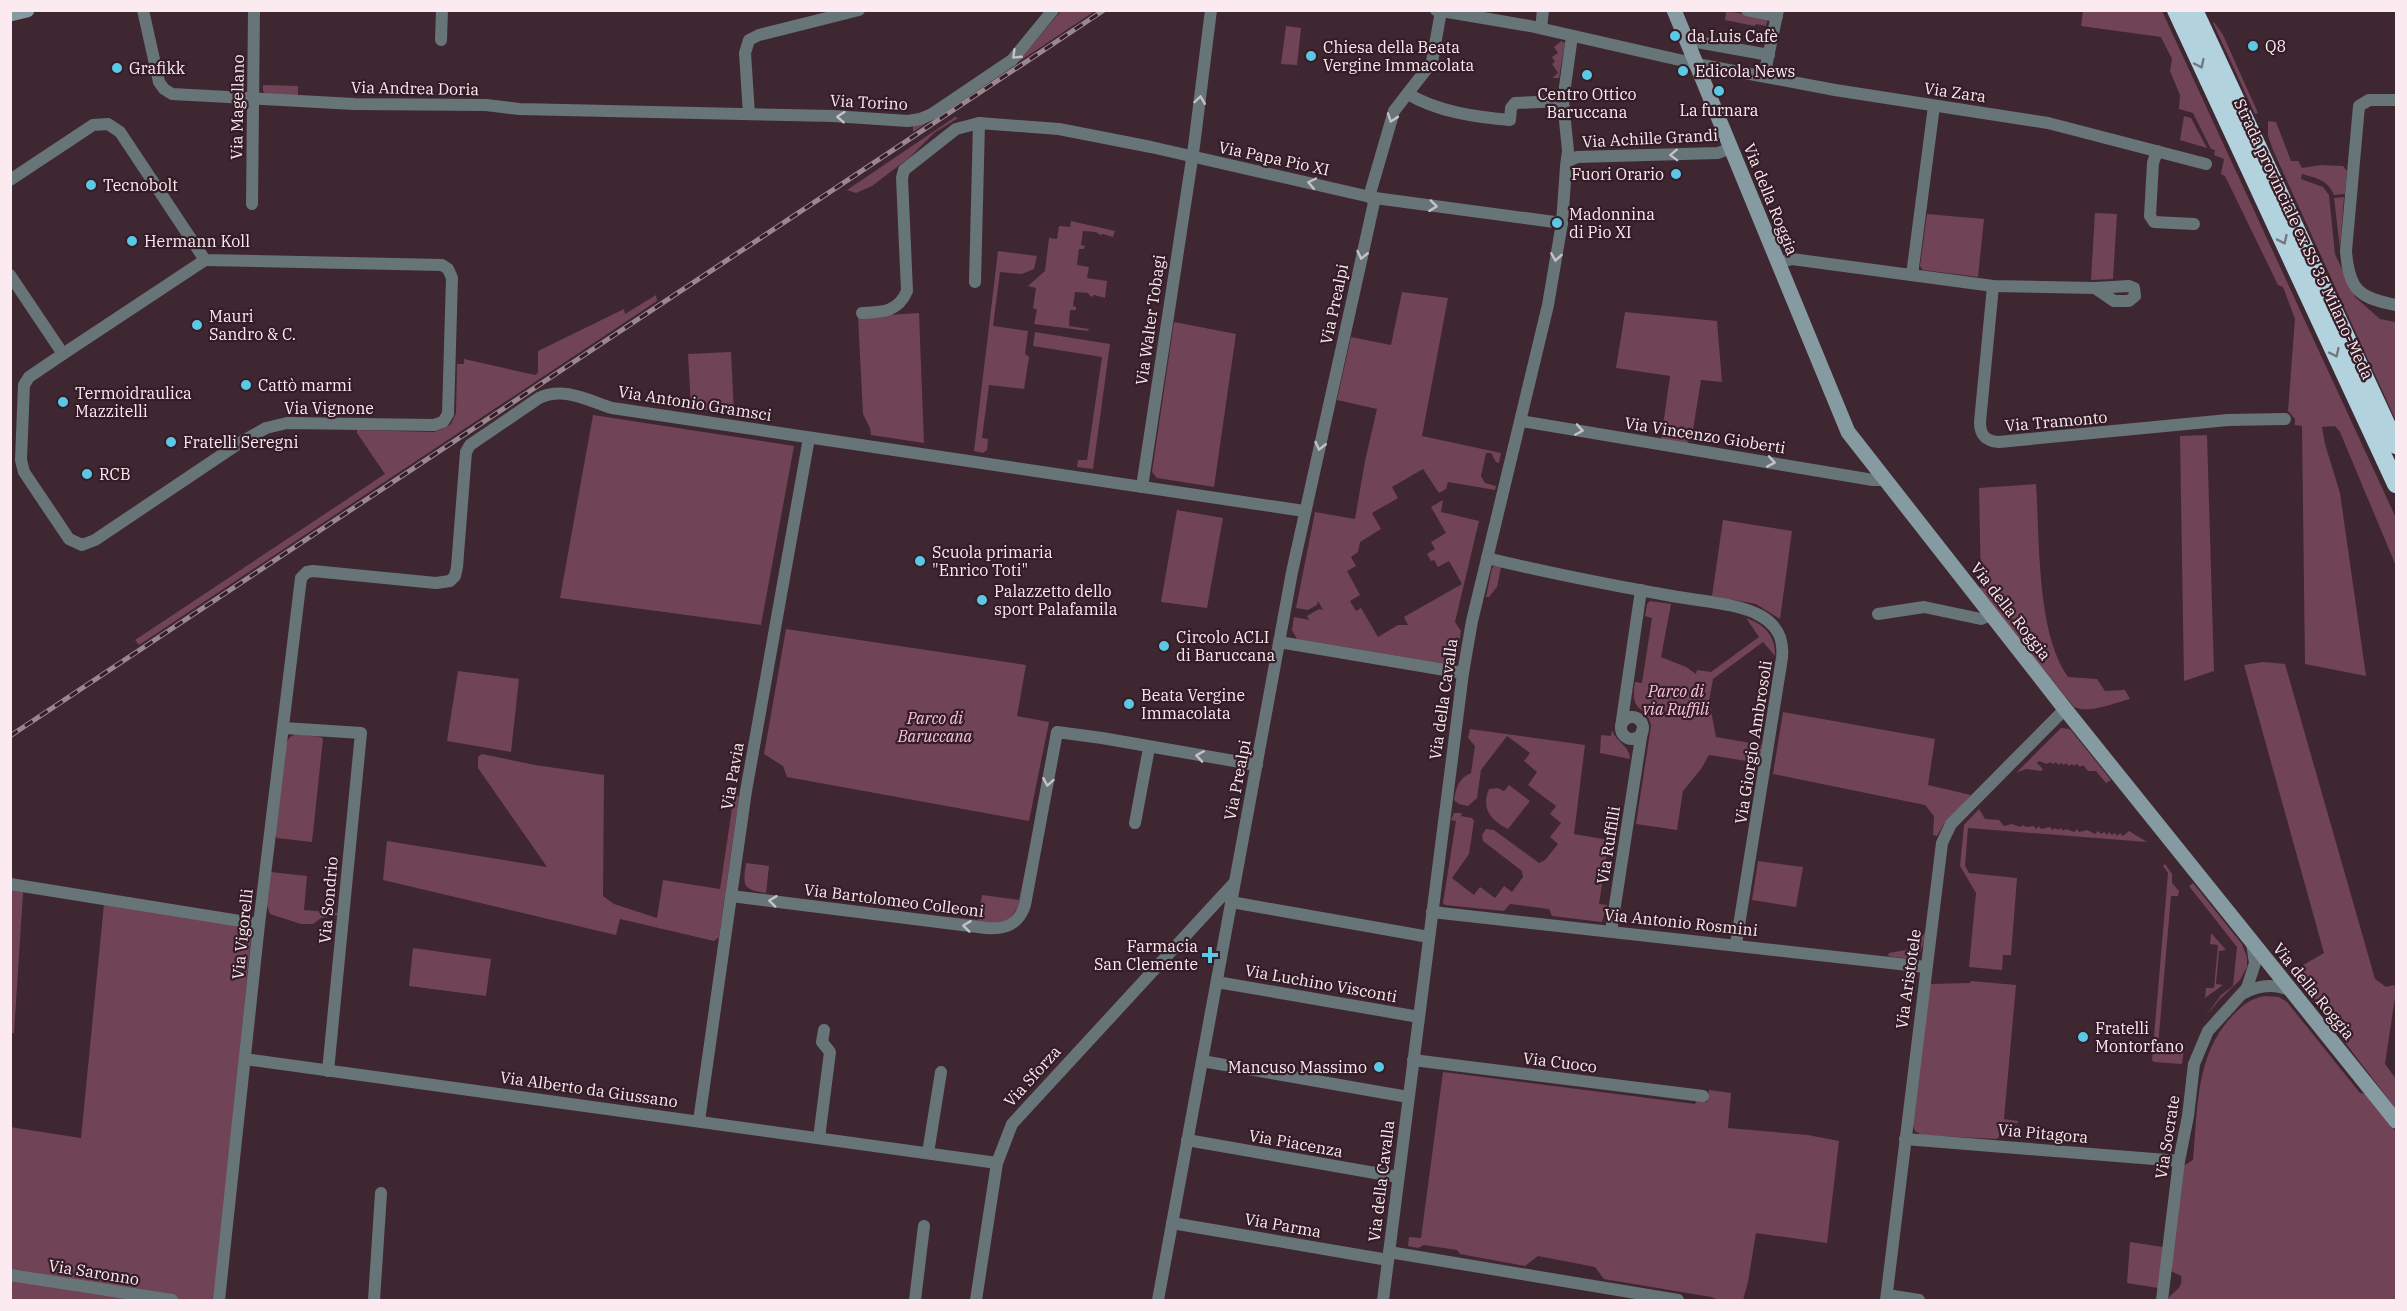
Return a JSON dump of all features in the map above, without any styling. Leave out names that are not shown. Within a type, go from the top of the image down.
[{"type":"highway","name":"Strada provinciale ex SS 35 Milano-Meda","points":[[2176,10],[2397,484]]},
{"type":"highway","name":"Strada provinciale ex SS 35 Milano-Meda","points":[[2194,10],[2397,445]]},
{"type":"street","points":[[10,14],[27,10]]},
{"type":"street","name":"Via Andrea Doria","points":[[143,10],[155,70],[164,89],[172,94],[354,104],[486,105],[519,109],[750,114]]},
{"type":"street","name":"Via Magellano","points":[[252,204],[254,10]]},
{"type":"street","points":[[441,40],[442,10]]},
{"type":"street","points":[[750,114],[746,53],[749,40],[759,35],[859,10]]},
{"type":"street","name":"Via Torino","points":[[750,114],[920,120],[1012,60],[1053,10]]},
{"type":"street","name":"Via Walter Tobagi","points":[[1142,488],[1211,10]]},
{"type":"street","name":"Via Zara","points":[[1436,10],[1541,28],[1697,64],[1863,95],[2048,123],[2206,164]]},
{"type":"street","points":[[1541,28],[1544,10]]},
{"type":"street","name":"Via della Roggia","points":[[1674,10],[1842,421],[1851,436],[2065,709],[2251,940],[2273,975],[2293,992],[2397,1121]]},
{"type":"street","points":[[1747,10],[1778,13],[1764,76]]},
{"type":"street","name":"Via Prealpi","points":[[1158,1300],[1279,642],[1372,197],[1394,111],[1432,62],[1441,11]]},
{"type":"street","name":"Via della Cavalla","points":[[1383,1300],[1463,673],[1472,621],[1546,314],[1562,223],[1570,159],[1563,107],[1572,36]]},
{"type":"street","points":[[1686,40],[1769,55]]},
{"type":"street","points":[[1408,94],[1424,102],[1466,115],[1510,120],[1513,105],[1563,107]]},
{"type":"street","points":[[2397,100],[2369,100],[2359,106],[2347,238],[2348,273],[2354,287],[2372,300],[2397,305]]},
{"type":"street","points":[[1912,275],[1934,106]]},
{"type":"street","points":[[975,282],[979,123]]},
{"type":"street","name":"Via Papa Pio XI","points":[[862,313],[894,309],[907,291],[902,178],[904,170],[956,129],[979,123],[1059,129],[1151,147],[1191,158],[1372,197],[1562,223]]},
{"type":"street","points":[[10,180],[93,125],[108,124],[120,132],[205,260]]},
{"type":"street","name":"Via Achille Grandi","points":[[1570,159],[1718,153],[1731,148]]},
{"type":"street","points":[[2157,151],[2153,164],[2150,216],[2154,222],[2194,224]]},
{"type":"street","name":"Via Vignone","points":[[231,258],[442,265],[451,273],[450,404],[446,418],[434,425],[283,423],[269,426],[238,444],[95,540],[82,545],[66,536],[25,475],[21,464],[24,386],[29,377],[63,354],[205,260],[231,258]]},
{"type":"street","points":[[1778,263],[1792,259],[1993,286],[2095,288]]},
{"type":"street","points":[[10,275],[63,354]]},
{"type":"street","name":"Via Tramonto","points":[[1993,286],[1980,422],[1981,433],[1987,440],[1999,442],[2228,420],[2285,419]]},
{"type":"street","name":"Via Antonio Gramsci","points":[[305,573],[317,571],[436,583],[450,582],[455,576],[458,561],[461,504],[468,447],[545,396],[569,394],[595,400],[612,408],[1305,511]]},
{"type":"street","name":"Via Vincenzo Gioberti","points":[[1521,421],[1884,480]]},
{"type":"street","name":"Via Pavia","points":[[699,1121],[746,791],[808,438]]},
{"type":"street","name":"Via Giorgio Ambrosoli","points":[[1487,558],[1748,610],[1773,625],[1782,639],[1782,658],[1736,944]]},
{"type":"street","name":"Via Vigorelli","points":[[219,1300],[259,924],[301,580],[305,573]]},
{"type":"street","points":[[1637,764],[1635,750],[1623,731],[1624,696],[1641,590]]},
{"type":"street","points":[[1878,614],[1919,607],[1981,619],[1991,615]]},
{"type":"street","points":[[1279,642],[1463,673]]},
{"type":"street","points":[[1623,731],[1633,739],[1639,736],[1641,726],[1629,709],[1624,696]]},
{"type":"street","name":"Via Aristotele","points":[[1886,1298],[1941,848],[1948,829],[2065,709]]},
{"type":"street","points":[[1623,731],[1624,720],[1630,717],[1641,726]]},
{"type":"street","name":"Via Ruffilli","points":[[1611,931],[1641,726]]},
{"type":"street","name":"Via Sondrio","points":[[284,728],[361,733],[328,1071]]},
{"type":"street","name":"Via Bartolomeo Colleoni","points":[[730,896],[986,928],[1006,927],[1015,922],[1025,905],[1057,732],[1257,765]]},
{"type":"street","points":[[1135,823],[1149,748]]},
{"type":"street","name":"Via Sforza","points":[[976,1300],[997,1163],[1007,1134],[1019,1113],[1234,882]]},
{"type":"street","points":[[10,884],[259,924]]},
{"type":"street","points":[[1201,918],[1230,908],[1429,937]]},
{"type":"street","name":"Via Antonio Rosmini","points":[[1432,912],[1736,944],[1926,967]]},
{"type":"street","points":[[2251,940],[2255,954],[2253,972]]},
{"type":"street","points":[[2253,972],[2260,963],[2273,975]]},
{"type":"street","name":"Via Socrate","points":[[2162,1300],[2179,1161],[2188,1116],[2194,1064],[2199,1049],[2214,1023],[2247,988],[2253,972]]},
{"type":"street","name":"Via Socrate","points":[[2241,995],[2256,988],[2273,975]]},
{"type":"street","name":"Via Luchino Visconti","points":[[1217,982],[1419,1017]]},
{"type":"street","points":[[819,1138],[830,1052],[822,1042],[824,1030]]},
{"type":"street","name":"Via Alberto da Giussano","points":[[245,1059],[997,1163]]},
{"type":"street","name":"Via Cuoco","points":[[1413,1060],[1703,1096]]},
{"type":"street","points":[[1202,1061],[1408,1097]]},
{"type":"street","points":[[928,1153],[941,1072]]},
{"type":"street","name":"Via Pitagora","points":[[1905,1139],[2179,1161]]},
{"type":"street","name":"Via Piacenza","points":[[1188,1140],[1398,1177]]},
{"type":"street","points":[[374,1300],[381,1193]]},
{"type":"street","name":"Via Parma","points":[[1172,1223],[1388,1256]]},
{"type":"street","points":[[915,1300],[924,1226]]},
{"type":"street","name":"Via della Cavalla","points":[[1388,1256],[1678,1300]]},
{"type":"street","name":"Via Saronno","points":[[10,1275],[172,1300]]},
{"type":"street","points":[[1886,1298],[1919,1300]]},
{"type":"green space","points":[[1061,11],[1095,11],[913,132],[913,126],[1031,46]]},
{"type":"green space","points":[[1726,11],[1768,18],[1766,26],[1725,20]]},
{"type":"green space","points":[[2083,11],[2162,11],[2396,518],[2396,566],[2340,432],[2335,426],[2322,427],[2340,493],[2366,676],[2305,664],[2302,426],[2295,425],[2295,419],[2288,411],[2295,319],[2283,287],[2278,285],[2225,176],[2221,174],[2224,159],[2214,155],[2215,150],[2211,149],[2193,113],[2179,109],[2180,95],[2170,71],[2172,59],[2161,37],[2081,26]]},
{"type":"green space","points":[[2214,22],[2223,35],[2258,113],[2255,114]]},
{"type":"green space","points":[[1286,26],[1301,28],[1297,65],[1281,64]]},
{"type":"green space","points":[[1561,41],[1565,43],[1559,78],[1552,78],[1558,73],[1552,64],[1555,62],[1552,57],[1558,53],[1554,47]]},
{"type":"green space","points":[[263,85],[298,86],[298,96],[266,95]]},
{"type":"green space","points":[[2184,116],[2191,118],[2207,148],[2180,140]]},
{"type":"green space","points":[[955,117],[958,118],[934,133],[909,158],[872,186],[856,193],[847,190]]},
{"type":"green space","points":[[2268,121],[2276,122],[2291,161],[2298,161],[2302,168],[2321,165],[2343,166],[2347,171],[2345,194],[2334,195],[2321,180],[2302,174],[2301,179],[2323,187],[2329,195],[2335,254],[2355,297],[2380,319],[2396,322],[2396,421],[2273,150],[2268,136]]},
{"type":"green space","points":[[2344,197],[2340,248],[2334,198]]},
{"type":"green space","points":[[2095,213],[2117,214],[2113,279],[2091,280]]},
{"type":"green space","points":[[1927,214],[1984,219],[1978,277],[1923,270],[1920,266]]},
{"type":"green space","points":[[1071,221],[1115,231],[1113,237],[1083,231],[1081,245],[1085,246],[1084,249],[1079,249],[1077,265],[1089,267],[1087,278],[1107,281],[1105,298],[1075,292],[1073,306],[1076,310],[1070,310],[1069,326],[1089,329],[1088,331],[1034,324],[1037,310],[1033,308],[1036,288],[1028,286],[1045,271],[1049,238],[1057,239],[1059,226],[1070,227]]},
{"type":"green space","points":[[998,251],[1037,256],[1034,269],[1022,274],[1000,272],[993,326],[1028,331],[1025,354],[1029,357],[1024,389],[989,385],[982,438],[988,439],[987,450],[983,453],[974,451]]},
{"type":"green space","points":[[1402,292],[1448,298],[1422,436],[1501,453],[1499,463],[1491,453],[1486,453],[1481,476],[1485,483],[1496,486],[1495,490],[1448,482],[1446,489],[1439,493],[1423,469],[1392,487],[1398,498],[1372,513],[1381,529],[1360,542],[1358,552],[1351,557],[1356,566],[1347,571],[1360,595],[1350,601],[1356,611],[1361,608],[1378,637],[1398,625],[1408,625],[1404,617],[1462,584],[1449,561],[1438,567],[1427,554],[1435,549],[1431,542],[1446,533],[1431,507],[1443,500],[1441,512],[1479,521],[1455,622],[1461,631],[1457,657],[1446,664],[1297,639],[1292,630],[1294,617],[1309,620],[1307,616],[1319,609],[1323,610],[1318,601],[1317,605],[1308,610],[1296,608],[1315,512],[1355,519],[1377,409],[1337,400],[1351,337],[1391,345]]},
{"type":"green space","points":[[656,295],[657,301],[139,645],[135,640],[385,474],[357,430],[434,432],[451,424],[456,413],[457,364],[464,364],[464,359],[535,375],[538,373],[538,351],[624,309],[625,314]]},
{"type":"green space","points":[[1625,312],[1717,321],[1722,382],[1701,380],[1692,436],[1687,444],[1661,440],[1670,376],[1616,368]]},
{"type":"green space","points":[[919,313],[924,443],[871,435],[863,414],[858,317]]},
{"type":"green space","points":[[1174,322],[1236,334],[1214,487],[1157,478],[1152,472]]},
{"type":"green space","points":[[1035,332],[1110,344],[1093,469],[1077,467],[1078,460],[1087,460],[1102,357],[1033,346]]},
{"type":"green space","points":[[731,352],[734,414],[691,408],[688,354]]},
{"type":"green space","points":[[593,415],[794,446],[761,625],[560,598]]},
{"type":"green space","points":[[2207,435],[2214,671],[2184,681],[2180,436]]},
{"type":"green space","points":[[2036,484],[2041,584],[2050,636],[2058,658],[2068,677],[2097,679],[2105,691],[2125,690],[2130,699],[2095,709],[2074,707],[1978,590],[1981,587],[1979,488]]},
{"type":"green space","points":[[1177,510],[1223,518],[1207,608],[1161,602]]},
{"type":"green space","points":[[1723,520],[1792,531],[1780,619],[1756,604],[1712,596]]},
{"type":"green space","points":[[1501,567],[1497,587],[1489,597],[1486,597],[1492,568]]},
{"type":"green space","name":"Parco di via Ruffili","points":[[1650,601],[1671,604],[1661,657],[1686,667],[1696,674],[1697,670],[1711,672],[1759,637],[1746,618],[1768,632],[1775,649],[1775,656],[1763,642],[1713,679],[1709,701],[1716,737],[1762,745],[1759,763],[1709,755],[1683,791],[1677,830],[1636,824],[1651,726],[1646,714],[1636,705],[1634,693],[1635,682],[1642,683],[1652,618],[1645,616],[1647,604]]},
{"type":"green space","name":"Parco di Baruccana","points":[[786,629],[1026,665],[1017,716],[1049,722],[1029,821],[787,777],[783,766],[764,754]]},
{"type":"green space","points":[[2263,662],[2285,664],[2375,979],[2386,987],[2394,985],[2396,991],[2385,1064],[2396,1079],[2396,1109],[2291,972],[2324,953],[2244,665]]},
{"type":"green space","points":[[458,671],[519,679],[511,752],[447,741]]},
{"type":"green space","points":[[1783,712],[1935,739],[1928,785],[1971,795],[1944,824],[1937,836],[1933,835],[1934,816],[1925,805],[1773,774]]},
{"type":"green space","points":[[2061,728],[2070,729],[2111,780],[2106,783],[2096,771],[2088,771],[2083,765],[2069,766],[2061,763],[2058,765],[2056,762],[2047,764],[2039,761],[2037,763],[2043,769],[2041,771],[2026,769],[2016,773]]},
{"type":"green space","points":[[1470,729],[1585,745],[1574,834],[1609,840],[1599,904],[1607,905],[1602,922],[1552,916],[1549,909],[1510,904],[1504,911],[1443,903],[1456,821],[1451,820],[1454,813],[1462,813],[1461,816],[1472,818],[1474,821],[1469,854],[1452,878],[1474,895],[1480,887],[1495,898],[1504,886],[1512,892],[1523,877],[1522,871],[1483,841],[1482,835],[1486,829],[1494,830],[1539,863],[1545,860],[1558,844],[1550,837],[1561,823],[1550,814],[1556,806],[1528,785],[1537,772],[1524,761],[1530,753],[1507,736],[1481,770],[1477,798],[1468,806],[1454,800],[1459,784],[1471,773],[1475,746],[1468,738]]},
{"type":"green space","points":[[1612,730],[1628,751],[1630,759],[1600,753],[1601,735],[1611,736]]},
{"type":"green space","points":[[296,734],[323,739],[312,842],[277,838],[275,835],[286,743]]},
{"type":"green space","points":[[482,754],[535,765],[604,775],[603,896],[614,904],[657,918],[663,880],[720,889],[734,795],[737,795],[739,797],[719,937],[714,941],[620,919],[616,935],[383,880],[387,841],[547,867],[478,768],[478,757]]},
{"type":"green space","points":[[1509,785],[1530,801],[1508,829],[1496,822],[1489,813],[1486,802],[1489,789],[1498,788],[1504,791]]},
{"type":"green space","points":[[1979,809],[1985,819],[1999,820],[2004,826],[2012,824],[2020,827],[2034,826],[2036,829],[2039,826],[2041,829],[2050,827],[2052,830],[2055,828],[2058,830],[2061,828],[2063,831],[2066,829],[2074,832],[2077,829],[2079,832],[2087,830],[2095,834],[2098,831],[2107,835],[2109,832],[2112,835],[2115,833],[2117,836],[2120,833],[2123,836],[2129,831],[2147,842],[1968,828],[1965,866],[1969,873],[2017,878],[2011,955],[2003,955],[2002,970],[1969,967],[1976,893],[1960,866],[1964,825]]},
{"type":"green space","points":[[1027,861],[1029,861],[1021,903],[1008,921],[995,924],[950,919],[950,917],[978,920],[982,895],[1019,900]]},
{"type":"green space","points":[[1758,861],[1803,867],[1796,907],[1752,900]]},
{"type":"green space","points":[[746,863],[769,866],[766,893],[752,890],[746,885],[744,877]]},
{"type":"green space","points":[[2165,864],[2172,874],[2172,883],[2179,891],[2178,896],[2171,896],[2158,1046],[2184,1048],[2182,1064],[2152,1060],[2168,873],[2163,866]]},
{"type":"green space","points":[[271,872],[307,876],[304,910],[338,913],[337,915],[321,918],[313,924],[301,924],[270,914],[267,905]]},
{"type":"green space","points":[[2193,883],[2242,944],[2247,957],[2247,967],[2240,980],[2205,1017],[2221,995],[2233,986],[2237,947],[2189,886]]},
{"type":"green space","points":[[11,887],[20,888],[23,893],[14,1033],[11,1033]]},
{"type":"green space","points":[[104,904],[252,928],[215,1297],[211,1300],[11,1300],[10,1127],[81,1138]]},
{"type":"green space","points":[[1925,933],[1919,954],[1915,957],[1888,956],[1889,953],[1911,949]]},
{"type":"green space","points":[[2211,933],[2226,950],[2219,951],[2216,984],[2223,985],[2205,998],[2206,988],[2214,988],[2218,945],[2210,944]]},
{"type":"green space","points":[[413,948],[491,959],[486,996],[409,986]]},
{"type":"green space","points":[[1971,981],[2016,985],[2004,1119],[2018,1121],[2018,1123],[2001,1122],[1999,1137],[1996,1139],[1922,1135],[1915,1131],[1912,1123],[1930,984],[1970,983]]},
{"type":"green space","points":[[2265,996],[2279,997],[2287,1002],[2360,1093],[2366,1094],[2396,1132],[2396,1300],[2167,1300],[2182,1280],[2181,1276],[2171,1271],[2183,1166],[2193,1160],[2198,1102],[2205,1065],[2211,1047],[2233,1015],[2248,1002]]},
{"type":"green space","points":[[1443,1072],[1695,1104],[1696,1101],[1707,1102],[1709,1090],[1731,1093],[1728,1128],[1808,1135],[1839,1141],[1827,1243],[1756,1233],[1743,1300],[1719,1300],[1604,1279],[1595,1267],[1538,1256],[1525,1266],[1460,1254],[1457,1250],[1424,1245],[1418,1248],[1408,1246],[1409,1237],[1421,1238]]},
{"type":"green space","points":[[2130,1242],[2163,1247],[2158,1288],[2127,1283]]},
{"type":"railway","points":[[10,736],[1104,10]]},
{"type":"place","name":"da Luis Cafè","points":[[1675,36]]},
{"type":"place","name":"Q8","points":[[2253,46]]},
{"type":"place","name":"Chiesa della Beata Vergine Immacolata","points":[[1311,56]]},
{"type":"place","name":"Grafikk","points":[[117,68]]},
{"type":"place","name":"Edicola News","points":[[1683,71]]},
{"type":"place","name":"Centro Ottico Baruccana","points":[[1587,75]]},
{"type":"place","name":"La furnara","points":[[1719,91]]},
{"type":"place","name":"Fuori Orario","points":[[1676,174]]},
{"type":"place","name":"Tecnobolt","points":[[91,185]]},
{"type":"place","name":"Madonnina di Pio XI","points":[[1557,223]]},
{"type":"place","name":"Hermann Koll","points":[[132,241]]},
{"type":"place","name":"Mauri Sandro & C.","points":[[197,325]]},
{"type":"place","name":"Cattò marmi","points":[[246,385]]},
{"type":"place","name":"Termoidraulica Mazzitelli","points":[[63,402]]},
{"type":"place","name":"Fratelli Seregni","points":[[171,442]]},
{"type":"place","name":"RCB","points":[[87,474]]},
{"type":"place","name":"Scuola primaria \"Enrico Toti\"","points":[[920,561]]},
{"type":"place","name":"Palazzetto dello sport Palafamila","points":[[982,600]]},
{"type":"place","name":"Circolo ACLI di Baruccana","points":[[1164,646]]},
{"type":"place","name":"Beata Vergine Immacolata","points":[[1129,704]]},
{"type":"place","name":"Farmacia San Clemente","points":[[1210,955]]},
{"type":"place","name":"Fratelli Montorfano","points":[[2083,1037]]},
{"type":"place","name":"Mancuso Massimo","points":[[1379,1067]]}]
